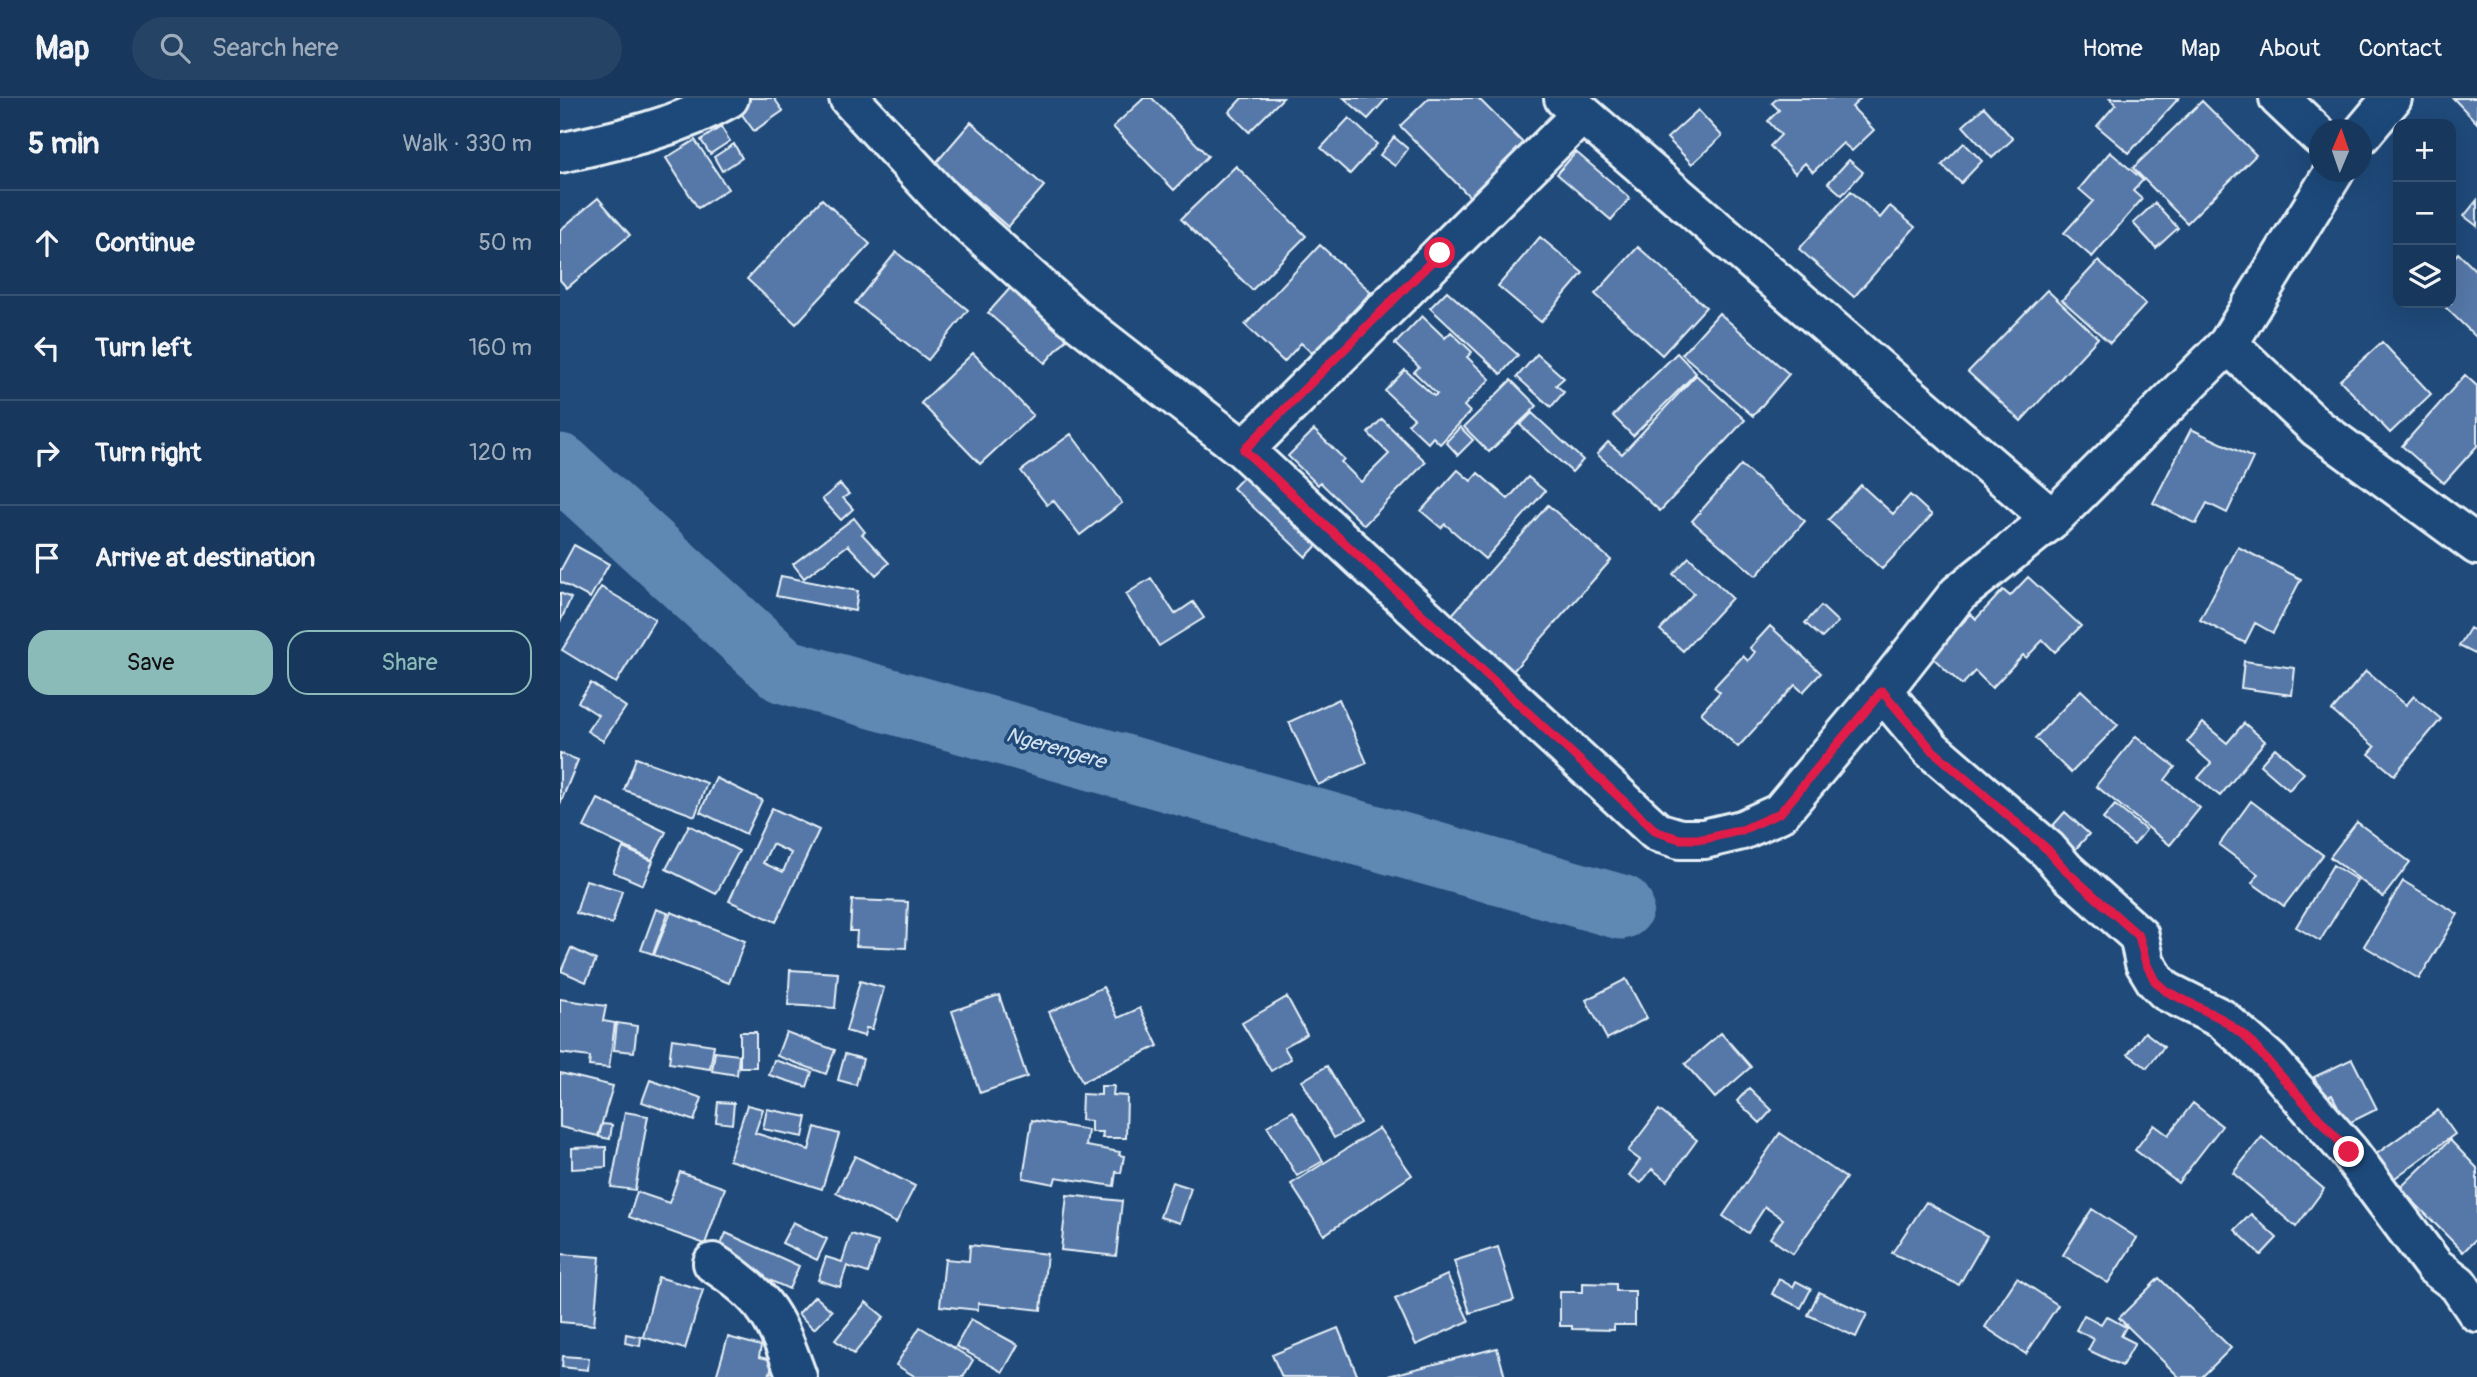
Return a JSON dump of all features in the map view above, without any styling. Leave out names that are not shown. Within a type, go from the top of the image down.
[{"type":"street","points":[[560,153],[649,133],[705,111],[729,98]]},
{"type":"street","points":[[849,98],[946,203],[1062,307],[1244,450],[1657,832],[1680,839],[1704,839],[1742,830],[1780,813],[1882,691],[1958,594],[2052,519],[2228,344],[2328,182]]},
{"type":"street","points":[[2279,98],[2309,126]]},
{"type":"street","points":[[2372,122],[2392,98]]},
{"type":"street","points":[[1244,450],[1572,106],[2052,519]]},
{"type":"street","points":[[2228,344],[2317,428],[2477,545]]},
{"type":"street","points":[[1882,691],[1931,749],[2048,850],[2066,871],[2139,936],[2146,963],[2155,981],[2166,991],[2222,1019],[2270,1062],[2349,1152],[2434,1266],[2458,1284],[2477,1312]]},
{"type":"street","points":[[713,1263],[745,1283],[766,1308],[781,1335],[797,1377]]},
{"type":"building","points":[[744,98],[774,98],[783,111],[754,131],[735,105]]},
{"type":"building","points":[[1144,98],[1152,98],[1208,156],[1174,190],[1113,127]]},
{"type":"building","points":[[1242,98],[1283,98],[1249,132],[1229,112]]},
{"type":"building","points":[[1344,98],[1387,98],[1368,119]]},
{"type":"building","points":[[1429,98],[1478,98],[1528,148],[1474,201],[1400,126]]},
{"type":"building","points":[[1778,98],[1861,98],[1852,107],[1874,130],[1852,151],[1843,143],[1813,172],[1805,163],[1795,173],[1770,146],[1781,135],[1768,121],[1779,110],[1772,103]]},
{"type":"building","points":[[2110,98],[2179,98],[2129,153],[2097,126],[2116,104]]},
{"type":"building","points":[[2453,98],[2477,98],[2477,123]]},
{"type":"building","points":[[2202,101],[2256,155],[2187,223],[2133,168]]},
{"type":"building","points":[[1984,107],[2013,139],[1992,158],[1963,126]]},
{"type":"building","points":[[1698,110],[1722,136],[1692,164],[1667,138]]},
{"type":"building","points":[[1349,118],[1377,144],[1350,174],[1321,148]]},
{"type":"building","points":[[971,122],[1044,186],[1008,227],[935,164]]},
{"type":"building","points":[[721,127],[730,141],[710,154],[701,140]]},
{"type":"building","points":[[1394,137],[1408,149],[1395,166],[1380,155]]},
{"type":"building","points":[[695,140],[728,189],[698,208],[666,158]]},
{"type":"building","points":[[1964,143],[1982,161],[1961,183],[1942,165]]},
{"type":"building","points":[[734,144],[742,158],[722,171],[714,157]]},
{"type":"building","points":[[1576,152],[1630,198],[1611,220],[1557,174]]},
{"type":"building","points":[[2110,152],[2143,180],[2133,191],[2142,199],[2092,257],[2064,233],[2093,201],[2079,189]]},
{"type":"building","points":[[1849,160],[1863,172],[1842,195],[1828,183]]},
{"type":"building","points":[[1236,166],[1306,236],[1252,290],[1181,219]]},
{"type":"building","points":[[1851,191],[1880,218],[1890,206],[1915,227],[1854,297],[1799,249]]},
{"type":"building","points":[[598,198],[630,235],[567,288],[560,280],[560,230]]},
{"type":"building","points":[[822,199],[870,244],[796,324],[747,279]]},
{"type":"building","points":[[2477,200],[2477,226],[2464,216]]},
{"type":"building","points":[[2155,203],[2178,228],[2156,248],[2133,223]]},
{"type":"building","points":[[1540,237],[1583,273],[1541,322],[1498,286]]},
{"type":"building","points":[[1320,245],[1371,292],[1313,354],[1301,343],[1284,362],[1245,325]]},
{"type":"building","points":[[1638,247],[1706,307],[1662,355],[1595,294]]},
{"type":"building","points":[[896,252],[968,310],[928,360],[855,303]]},
{"type":"building","points":[[2458,253],[2477,272],[2477,338],[2446,308],[2456,308]]},
{"type":"building","points":[[2098,261],[2146,304],[2110,343],[2062,300]]},
{"type":"building","points":[[1012,286],[1069,336],[1045,363],[988,313]]},
{"type":"building","points":[[2047,290],[2098,338],[2021,421],[1968,372]]},
{"type":"building","points":[[1447,291],[1518,355],[1501,374],[1430,308]]},
{"type":"building","points":[[1719,313],[1789,374],[1753,416],[1682,354]]},
{"type":"building","points":[[1422,316],[1445,338],[1451,332],[1472,352],[1467,357],[1490,379],[1464,406],[1470,412],[1440,444],[1433,437],[1428,443],[1408,424],[1414,418],[1385,391],[1405,370],[1434,396],[1437,394],[1414,372],[1419,367],[1395,344]]},
{"type":"building","points":[[2382,342],[2431,394],[2390,433],[2340,380]]},
{"type":"building","points":[[973,353],[1033,415],[980,464],[921,403]]},
{"type":"building","points":[[1677,353],[1696,373],[1633,436],[1613,416]]},
{"type":"building","points":[[1537,354],[1564,378],[1556,385],[1564,392],[1551,407],[1517,377]]},
{"type":"building","points":[[1696,375],[1745,420],[1660,511],[1597,454],[1608,442],[1622,454]]},
{"type":"building","points":[[2465,375],[2477,386],[2477,446],[2444,483],[2402,446]]},
{"type":"building","points":[[1511,380],[1537,406],[1489,452],[1464,427]]},
{"type":"building","points":[[1532,413],[1583,460],[1572,472],[1520,425]]},
{"type":"building","points":[[1382,419],[1426,462],[1364,525],[1320,482],[1318,485],[1288,456],[1314,430],[1344,459],[1341,462],[1361,482],[1389,454],[1368,433]]},
{"type":"building","points":[[1460,427],[1473,440],[1458,455],[1446,442]]},
{"type":"building","points":[[2191,429],[2253,458],[2227,513],[2207,503],[2196,524],[2153,503]]},
{"type":"building","points":[[1071,434],[1122,503],[1080,535],[1053,500],[1047,505],[1021,471]]},
{"type":"building","points":[[1741,465],[1805,521],[1756,576],[1692,521]]},
{"type":"building","points":[[1250,470],[1323,539],[1306,557],[1233,488]]},
{"type":"building","points":[[1458,470],[1471,481],[1478,473],[1508,499],[1528,477],[1545,491],[1485,559],[1445,524],[1441,528],[1421,511]]},
{"type":"building","points":[[840,484],[849,494],[843,498],[853,509],[841,520],[822,499]]},
{"type":"building","points":[[1861,485],[1893,514],[1910,495],[1932,515],[1882,569],[1828,520]]},
{"type":"building","points":[[1548,505],[1611,560],[1513,671],[1450,617]]},
{"type":"building","points":[[854,518],[865,532],[862,534],[889,563],[876,575],[848,545],[804,578],[793,564]]},
{"type":"building","points":[[574,545],[609,564],[590,598],[560,582],[560,571]]},
{"type":"building","points":[[2238,547],[2301,579],[2273,633],[2255,623],[2245,643],[2200,620]]},
{"type":"building","points":[[1689,557],[1732,598],[1683,651],[1660,630],[1694,593],[1673,574]]},
{"type":"building","points":[[781,576],[858,591],[855,611],[776,596]]},
{"type":"building","points":[[2028,577],[2081,626],[2055,652],[2043,640],[2026,658],[2023,655],[1992,688],[1975,671],[1962,685],[1931,656],[1971,614],[1976,619],[2003,590],[2010,596]]},
{"type":"building","points":[[1151,578],[1175,614],[1193,602],[1204,618],[1159,646],[1126,594]]},
{"type":"building","points":[[601,587],[655,619],[616,683],[562,650]]},
{"type":"building","points":[[560,593],[571,598],[560,622]]},
{"type":"building","points":[[1821,606],[1838,622],[1822,638],[1805,623]]},
{"type":"building","points":[[1770,626],[1821,673],[1803,692],[1795,685],[1738,747],[1701,713],[1720,692],[1714,687],[1743,656],[1748,661],[1755,652],[1750,648]]},
{"type":"building","points":[[2470,628],[2477,632],[2477,655],[2459,646]]},
{"type":"building","points":[[2244,661],[2295,668],[2292,695],[2241,688]]},
{"type":"building","points":[[2366,671],[2406,705],[2414,696],[2441,719],[2394,775],[2369,754],[2375,747],[2332,711]]},
{"type":"building","points":[[591,683],[626,707],[603,741],[587,731],[598,715],[578,702]]},
{"type":"building","points":[[2081,690],[2118,725],[2071,773],[2035,738]]},
{"type":"building","points":[[1339,699],[1367,763],[1318,785],[1289,722]]},
{"type":"building","points":[[2203,723],[2227,743],[2244,723],[2265,741],[2220,796],[2198,778],[2211,763],[2187,742]]},
{"type":"building","points":[[2136,736],[2175,767],[2165,780],[2200,808],[2170,845],[2096,786]]},
{"type":"building","points":[[2275,748],[2304,773],[2289,790],[2260,765]]},
{"type":"building","points":[[560,753],[578,760],[560,804]]},
{"type":"building","points":[[636,758],[707,783],[695,816],[624,790]]},
{"type":"building","points":[[716,778],[762,800],[746,834],[700,812]]},
{"type":"building","points":[[598,799],[666,832],[652,860],[584,827]]},
{"type":"building","points":[[2251,801],[2323,855],[2284,906],[2252,883],[2258,874],[2219,845]]},
{"type":"building","points":[[2115,805],[2146,830],[2134,845],[2103,819]]},
{"type":"building","points":[[772,808],[819,830],[776,922],[729,901]],"holes":[[[772,844],[791,853],[783,872],[763,863]]]},
{"type":"building","points":[[2065,812],[2089,834],[2074,851],[2049,830]]},
{"type":"building","points":[[2357,822],[2410,862],[2383,897],[2330,857]]},
{"type":"building","points":[[689,825],[739,851],[716,894],[666,869]]},
{"type":"building","points":[[623,848],[653,861],[643,885],[613,872]]},
{"type":"building","points":[[2333,865],[2357,880],[2320,941],[2296,927]]},
{"type":"building","points":[[586,880],[622,891],[612,924],[576,913]]},
{"type":"building","points":[[2403,881],[2458,914],[2419,979],[2364,946]]},
{"type":"building","points":[[852,900],[908,902],[906,948],[856,946],[857,931],[850,931]]},
{"type":"building","points":[[656,909],[668,913],[653,954],[641,950]]},
{"type":"building","points":[[671,912],[745,941],[729,983],[654,955]]},
{"type":"building","points":[[571,948],[596,960],[586,982],[561,971]]},
{"type":"building","points":[[790,970],[838,973],[835,1008],[788,1005]]},
{"type":"building","points":[[1626,979],[1647,1018],[1607,1039],[1586,1000]]},
{"type":"building","points":[[860,981],[884,988],[872,1029],[866,1028],[864,1036],[846,1031]]},
{"type":"building","points":[[1103,987],[1118,1018],[1140,1008],[1158,1046],[1082,1082],[1049,1012]]},
{"type":"building","points":[[999,995],[1027,1077],[980,1093],[952,1011]]},
{"type":"building","points":[[1287,997],[1307,1034],[1284,1047],[1291,1059],[1271,1071],[1242,1023]]},
{"type":"building","points":[[560,999],[606,1006],[603,1021],[615,1023],[609,1068],[589,1066],[590,1057],[560,1053]]},
{"type":"building","points":[[617,1023],[637,1026],[634,1052],[614,1050]]},
{"type":"building","points":[[740,1032],[756,1032],[756,1067],[740,1067]]},
{"type":"building","points":[[786,1032],[835,1050],[826,1074],[777,1056]]},
{"type":"building","points":[[2145,1032],[2164,1047],[2147,1068],[2128,1054]]},
{"type":"building","points":[[1721,1033],[1751,1067],[1715,1098],[1685,1064]]},
{"type":"building","points":[[672,1039],[714,1045],[710,1069],[669,1063]]},
{"type":"building","points":[[715,1052],[739,1055],[737,1075],[712,1071]]},
{"type":"building","points":[[845,1054],[863,1059],[856,1085],[838,1080]]},
{"type":"building","points":[[2352,1059],[2377,1109],[2347,1124],[2332,1095],[2324,1098],[2314,1077]]},
{"type":"building","points":[[774,1060],[812,1072],[807,1087],[769,1075]]},
{"type":"building","points":[[1327,1066],[1360,1123],[1334,1138],[1302,1081]]},
{"type":"building","points":[[560,1073],[613,1086],[598,1136],[560,1127]]},
{"type":"building","points":[[650,1080],[702,1098],[694,1121],[642,1102]]},
{"type":"building","points":[[1101,1086],[1114,1086],[1113,1095],[1127,1096],[1126,1138],[1102,1138],[1103,1132],[1091,1132],[1091,1121],[1081,1120],[1082,1094],[1101,1095]]},
{"type":"building","points":[[1749,1088],[1772,1110],[1760,1123],[1737,1101]]},
{"type":"building","points":[[718,1102],[734,1103],[732,1124],[716,1122]]},
{"type":"building","points":[[2193,1103],[2222,1126],[2178,1183],[2135,1150],[2154,1125],[2168,1135]]},
{"type":"building","points":[[747,1105],[763,1109],[755,1133],[809,1150],[815,1127],[839,1134],[822,1189],[729,1160]]},
{"type":"building","points":[[767,1109],[807,1117],[803,1137],[763,1129]]},
{"type":"building","points":[[1659,1110],[1697,1140],[1667,1181],[1652,1169],[1641,1183],[1629,1175],[1640,1160],[1628,1151]]},
{"type":"building","points":[[2438,1110],[2455,1134],[2388,1183],[2368,1160]]},
{"type":"building","points":[[1293,1111],[1323,1161],[1297,1176],[1267,1126]]},
{"type":"building","points":[[625,1112],[648,1116],[635,1190],[611,1187]]},
{"type":"building","points":[[1032,1120],[1088,1130],[1086,1146],[1120,1152],[1119,1155],[1124,1156],[1121,1173],[1116,1172],[1114,1186],[1056,1177],[1054,1184],[1023,1178]]},
{"type":"building","points":[[602,1124],[612,1125],[610,1139],[599,1137]]},
{"type":"building","points":[[1379,1128],[1412,1175],[1324,1235],[1291,1184]]},
{"type":"building","points":[[1780,1133],[1846,1178],[1793,1254],[1770,1238],[1783,1219],[1765,1207],[1748,1233],[1723,1216]]},
{"type":"building","points":[[2262,1137],[2324,1189],[2296,1227],[2233,1173]]},
{"type":"building","points":[[2450,1140],[2477,1168],[2477,1238],[2463,1252],[2400,1188]]},
{"type":"building","points":[[606,1147],[606,1167],[572,1169],[572,1148]]},
{"type":"building","points":[[855,1156],[915,1186],[896,1223],[836,1193]]},
{"type":"building","points":[[680,1172],[725,1188],[705,1244],[629,1217],[637,1192],[669,1203]]},
{"type":"building","points":[[1172,1182],[1191,1188],[1180,1223],[1160,1217]]},
{"type":"building","points":[[1067,1195],[1122,1201],[1116,1256],[1061,1250]]},
{"type":"building","points":[[1926,1202],[1987,1236],[1959,1285],[1892,1253]]},
{"type":"building","points":[[2092,1209],[2137,1238],[2108,1283],[2063,1255]]},
{"type":"building","points":[[2251,1214],[2277,1238],[2261,1255],[2235,1230]]},
{"type":"building","points":[[793,1222],[827,1239],[817,1260],[782,1243]]},
{"type":"building","points":[[726,1233],[799,1266],[789,1289],[716,1256]]},
{"type":"building","points":[[851,1234],[878,1242],[868,1273],[847,1266],[840,1287],[818,1280],[826,1257],[842,1262]]},
{"type":"building","points":[[970,1245],[1047,1254],[1041,1310],[978,1303],[978,1310],[940,1306],[945,1259],[969,1261]]},
{"type":"building","points":[[1498,1247],[1514,1300],[1470,1313],[1454,1261]]},
{"type":"building","points":[[560,1254],[600,1257],[594,1325],[560,1322]]},
{"type":"building","points":[[1447,1275],[1469,1321],[1416,1345],[1395,1299]]},
{"type":"building","points":[[658,1277],[703,1290],[685,1349],[643,1337]]},
{"type":"building","points":[[2017,1278],[2058,1305],[2026,1354],[1985,1327]]},
{"type":"building","points":[[2159,1278],[2231,1348],[2202,1377],[2179,1377],[2119,1318]]},
{"type":"building","points":[[1779,1279],[1793,1287],[1796,1281],[1811,1289],[1801,1308],[1772,1294]]},
{"type":"building","points":[[1583,1283],[1616,1284],[1616,1291],[1635,1291],[1635,1325],[1614,1325],[1614,1330],[1572,1329],[1572,1326],[1560,1326],[1560,1292],[1583,1292]]},
{"type":"building","points":[[1819,1292],[1867,1314],[1856,1337],[1808,1315]]},
{"type":"building","points":[[815,1296],[832,1311],[814,1329],[798,1314]]},
{"type":"building","points":[[866,1302],[884,1317],[854,1354],[835,1340]]},
{"type":"building","points":[[2084,1315],[2101,1324],[2106,1316],[2126,1327],[2121,1336],[2135,1343],[2122,1366],[2088,1350],[2094,1339],[2076,1330]]},
{"type":"building","points":[[971,1319],[1018,1345],[1003,1372],[956,1346]]},
{"type":"building","points":[[920,1327],[973,1360],[963,1377],[916,1377],[896,1365]]},
{"type":"building","points":[[1338,1328],[1358,1377],[1282,1377],[1272,1355]]},
{"type":"building","points":[[626,1334],[641,1337],[640,1346],[625,1343]]},
{"type":"building","points":[[728,1337],[761,1346],[759,1357],[773,1360],[769,1377],[716,1377]]},
{"type":"building","points":[[1497,1348],[1505,1377],[1388,1376]]},
{"type":"building","points":[[563,1356],[589,1358],[588,1370],[562,1367]]},
{"type":"waterway","name":"Ngerengere","points":[[560,466],[784,671],[1621,907]]},
{"type":"route","points":[[1440,253],[1244,450],[1657,832],[1670,837],[1690,840],[1715,837],[1742,830],[1780,813],[1882,691],[1931,749],[2048,850],[2066,871],[2139,936],[2149,972],[2155,981],[2166,991],[2196,1004],[2246,1037],[2349,1152]]}]
